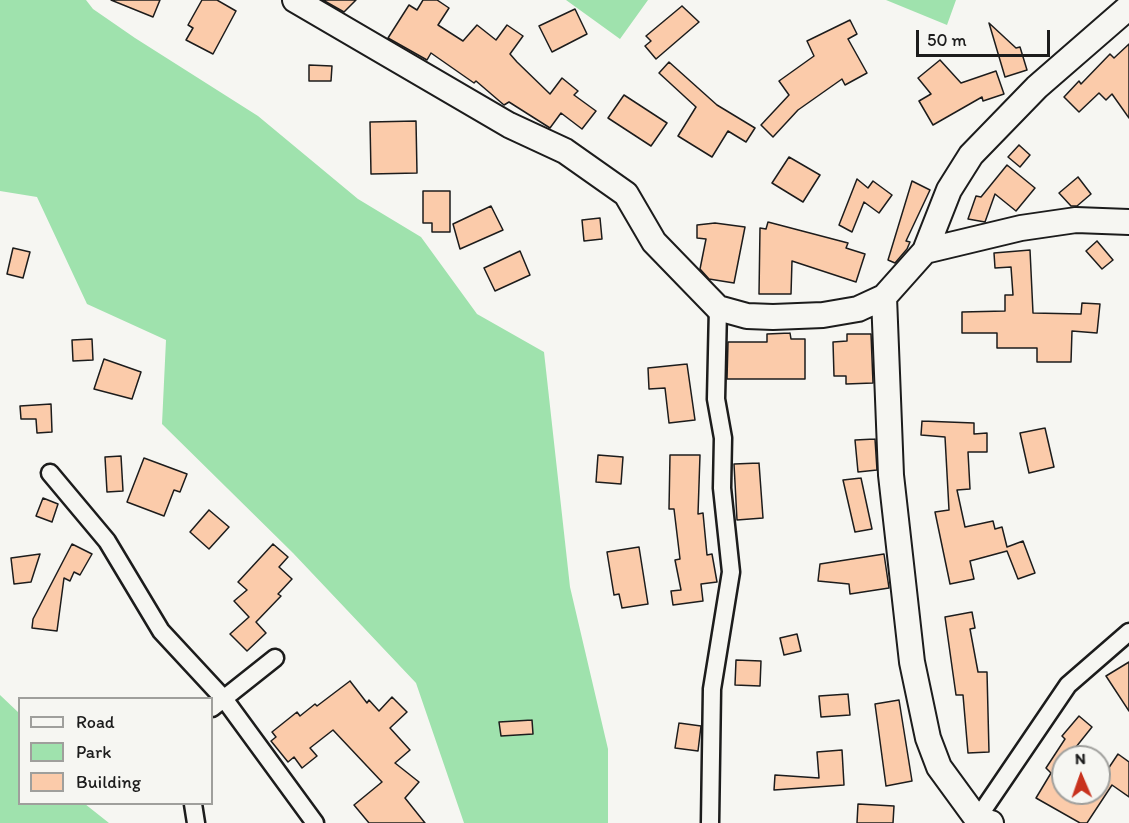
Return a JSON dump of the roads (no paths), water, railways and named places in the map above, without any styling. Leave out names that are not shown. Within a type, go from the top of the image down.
[{"type":"street","points":[[296,0],[489,114],[565,151],[626,194],[654,242],[718,308],[747,316],[823,315],[858,309],[884,297],[925,251],[949,190],[971,155],[1037,87],[1129,7]]},
{"type":"street","points":[[925,251],[1021,228],[1076,220],[1129,222]]},
{"type":"street","points":[[884,297],[891,475],[912,662],[928,738],[939,767],[981,822],[1068,685],[1129,632]]},
{"type":"street","points":[[710,823],[712,688],[731,572],[722,488],[723,438],[716,399],[718,308]]},
{"type":"street","points":[[50,473],[107,541],[161,631],[213,697]]},
{"type":"street","points":[[275,658],[218,704],[315,823]]},
{"type":"street","points":[[194,805],[196,823]]}]
